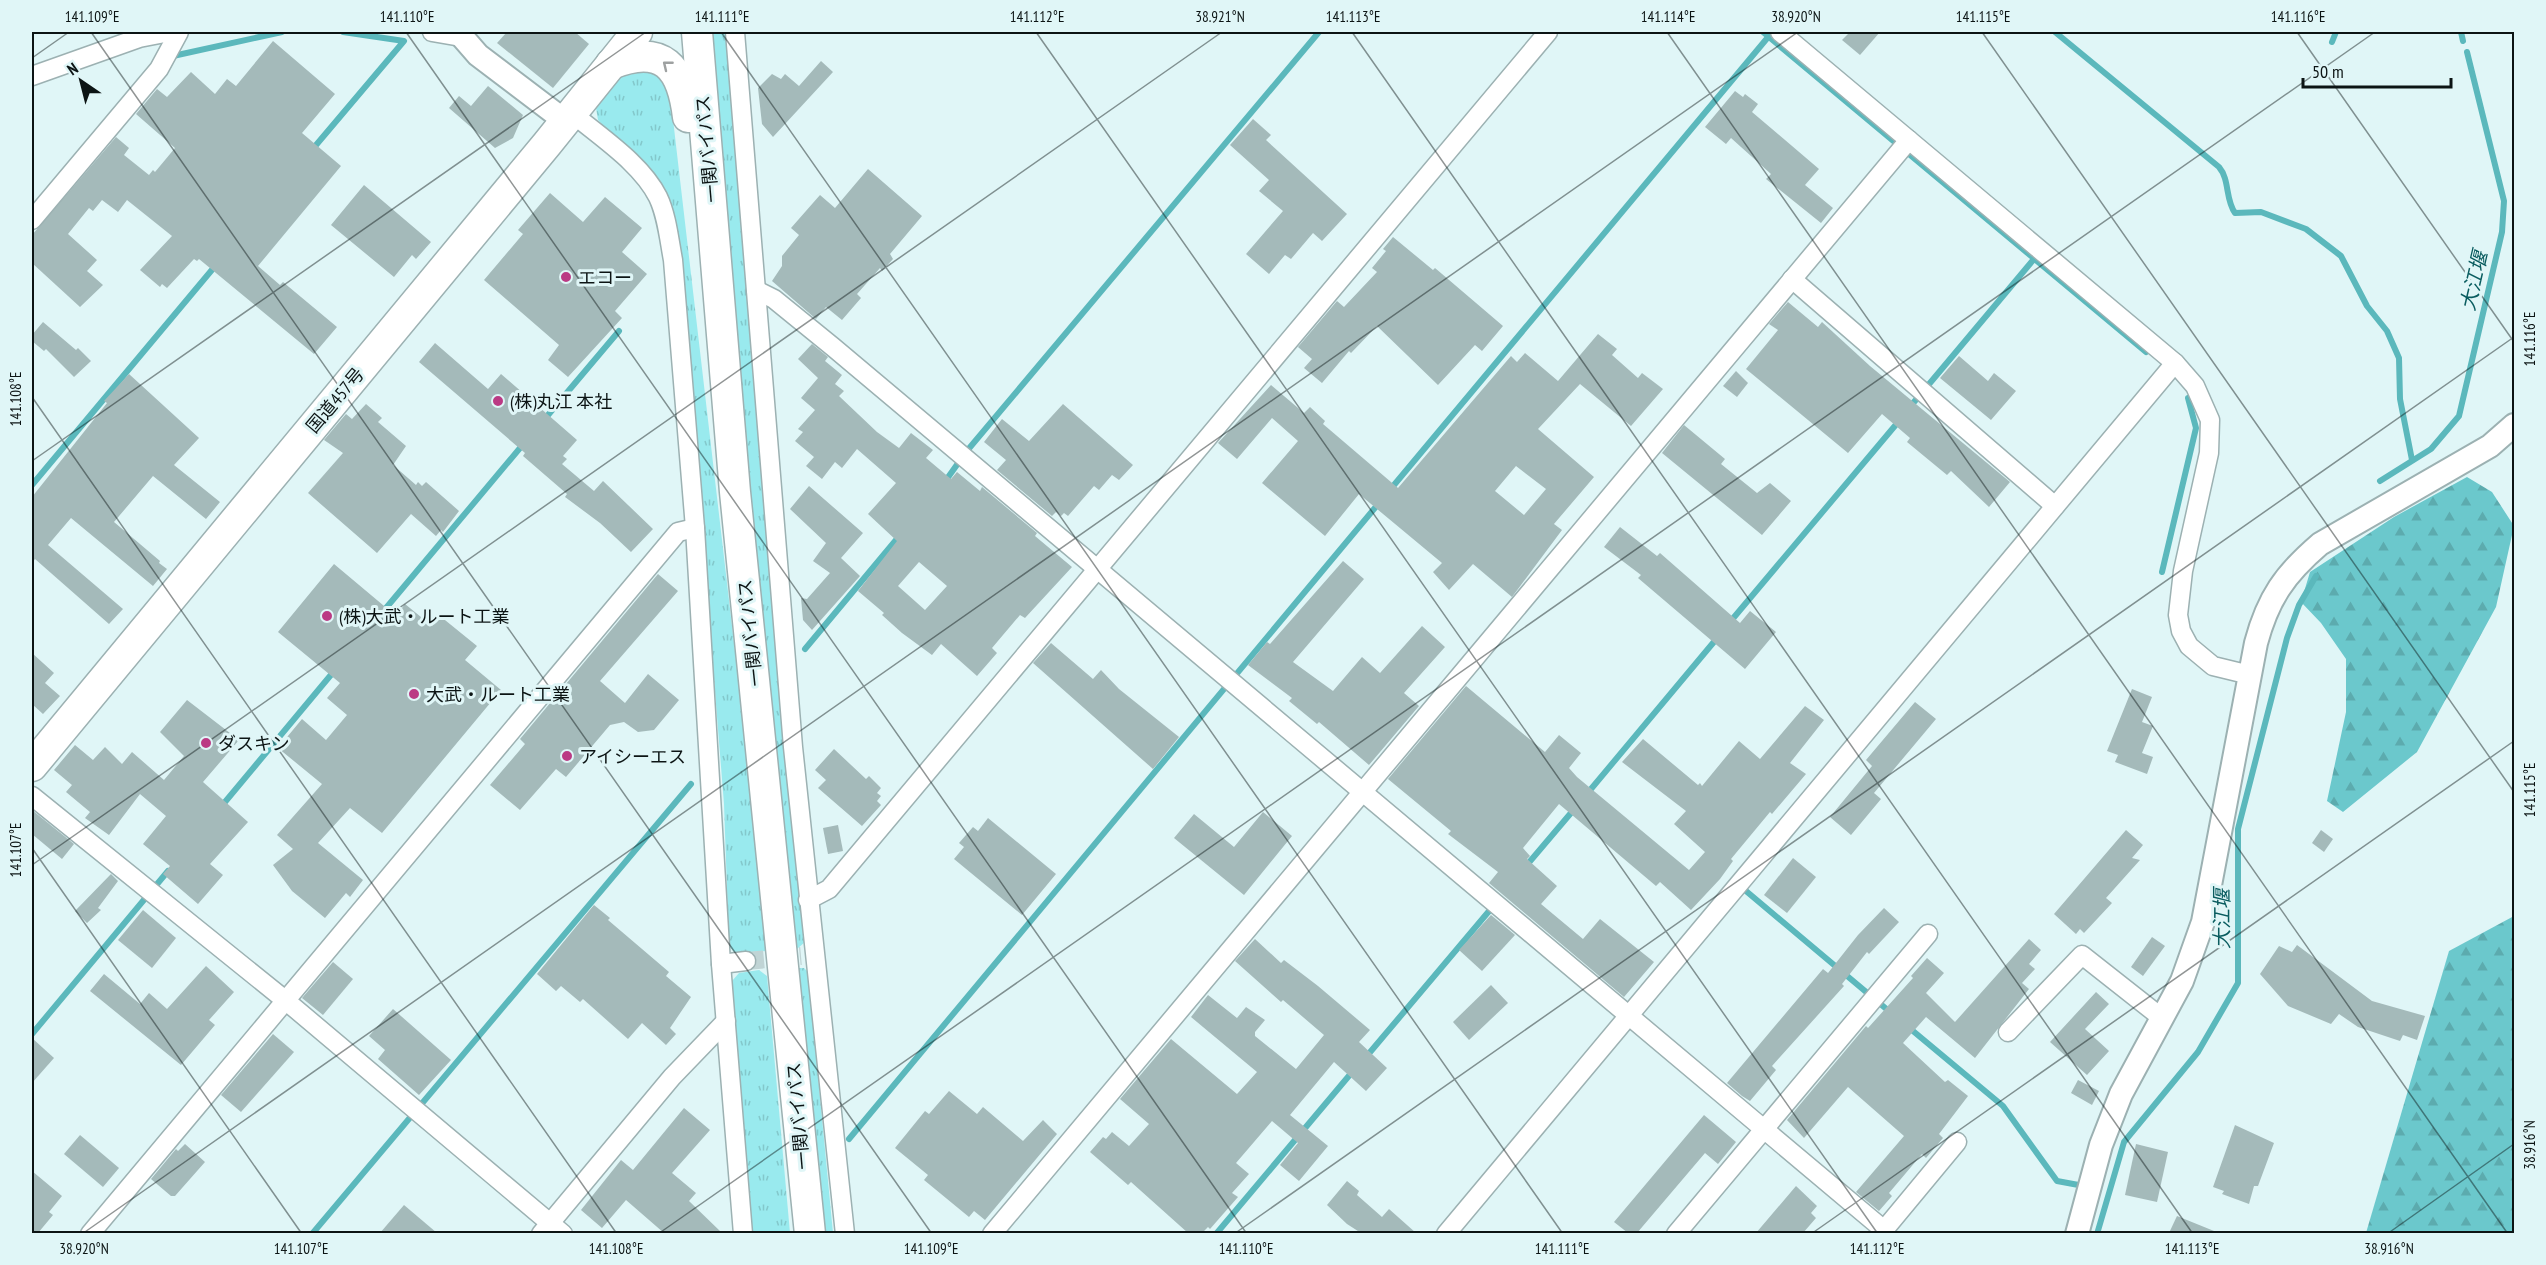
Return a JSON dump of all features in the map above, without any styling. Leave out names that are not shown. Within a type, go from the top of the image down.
[{"type":"highway","name":"国道457号","points":[[32,766],[637,32]]},
{"type":"highway","name":"一関バイパス","points":[[697,32],[735,492],[810,1233]]},
{"type":"highway","points":[[611,64],[636,56],[661,59],[680,78],[685,94],[717,397],[735,492]]},
{"type":"street","points":[[32,76],[139,38],[170,32]]},
{"type":"street","points":[[32,220],[159,69],[179,32]]},
{"type":"street","points":[[432,32],[459,34],[478,55],[568,117],[647,181],[658,197],[666,221],[673,260],[696,528],[721,964],[743,1233]]},
{"type":"street","points":[[735,32],[808,900],[807,955],[844,1233]]},
{"type":"street","points":[[808,900],[829,889],[1548,32]]},
{"type":"street","points":[[1780,32],[2175,363],[2195,386],[2210,420],[2209,453],[2183,571],[2178,615],[2181,631],[2189,646],[2213,666],[2250,675]]},
{"type":"street","points":[[992,1233],[1909,140]]},
{"type":"street","points":[[1792,279],[2055,506]]},
{"type":"street","points":[[756,290],[774,299],[833,347],[1096,571],[1884,1230],[1957,1142]]},
{"type":"street","points":[[1446,1233],[2175,363]]},
{"type":"street","points":[[2077,1233],[2101,1144],[2121,1094],[2182,981],[2203,922],[2250,675],[2264,613],[2278,587],[2296,564],[2347,527],[2490,446],[2514,425]]},
{"type":"street","points":[[90,1233],[678,532],[696,528]]},
{"type":"street","points":[[32,796],[285,1000],[551,1230],[672,1077],[726,1021]]},
{"type":"street","points":[[1676,1233],[1928,934]]},
{"type":"street","points":[[2008,1032],[2082,955],[2162,1018]]},
{"type":"street","points":[[721,964],[746,961]]},
{"type":"green space","points":[[713,32],[726,32],[783,741],[805,942],[797,949],[749,492]]},
{"type":"green space","points":[[645,64],[669,85],[756,832],[766,951],[735,953],[729,946],[724,804],[679,242],[666,196],[598,120],[596,108],[626,71]]},
{"type":"green space","points":[[2467,477],[2492,492],[2514,526],[2496,607],[2417,752],[2343,812],[2327,801],[2346,712],[2346,659],[2321,623],[2301,602],[2310,572],[2394,517]]},
{"type":"green space","points":[[2514,916],[2514,1233],[2366,1233],[2449,951]]},
{"type":"green space","points":[[799,968],[804,968],[808,972],[833,1233],[825,1233]]},
{"type":"green space","points":[[759,970],[767,976],[790,1233],[751,1233],[732,981],[739,973]]},
{"type":"building","points":[[507,32],[575,32],[589,44],[553,88],[497,43]]},
{"type":"building","points":[[1850,32],[1880,32],[1860,55],[1842,40]]},
{"type":"building","points":[[273,41],[335,94],[302,133],[341,166],[258,266],[280,285],[283,282],[337,327],[314,354],[199,259],[197,261],[194,259],[167,288],[162,284],[160,287],[140,270],[172,236],[127,200],[118,212],[102,200],[93,211],[89,208],[68,234],[97,260],[87,271],[103,285],[80,307],[32,263],[32,235],[116,137],[129,148],[124,155],[149,175],[153,170],[155,172],[175,148],[136,114],[157,89],[167,97],[191,72],[215,94],[227,79],[236,86]]},
{"type":"building","points":[[821,61],[833,72],[773,137],[762,124],[758,88],[772,74],[781,79],[785,74],[799,86]]},
{"type":"building","points":[[488,86],[523,115],[513,138],[495,148],[449,108],[459,96],[471,106]]},
{"type":"building","points":[[1735,91],[1743,97],[1745,94],[1758,104],[1752,112],[1819,169],[1805,185],[1833,208],[1821,223],[1766,179],[1771,174],[1731,138],[1726,144],[1705,127]]},
{"type":"building","points":[[1253,119],[1271,135],[1266,140],[1347,214],[1322,241],[1313,233],[1291,259],[1285,255],[1269,274],[1246,254],[1283,211],[1259,191],[1269,180],[1230,145]]},
{"type":"building","points":[[868,169],[922,216],[890,254],[893,259],[882,271],[880,268],[857,294],[861,298],[842,320],[826,307],[816,319],[772,281],[782,266],[782,256],[799,235],[791,228],[820,195],[835,208]]},
{"type":"building","points":[[364,185],[431,242],[416,259],[412,255],[394,277],[331,225]]},
{"type":"building","name":"エコー","points":[[550,193],[583,222],[605,197],[642,228],[622,252],[647,274],[615,311],[622,318],[568,377],[548,360],[559,345],[484,280],[523,234],[518,230]]},
{"type":"building","points":[[1393,237],[1433,270],[1435,268],[1503,326],[1482,351],[1475,345],[1438,385],[1377,326],[1351,353],[1349,351],[1322,383],[1304,368],[1312,359],[1298,347],[1337,301],[1344,307],[1377,272],[1372,268],[1386,251],[1383,249]]},
{"type":"building","points":[[1788,302],[1818,327],[1822,322],[1870,366],[2010,482],[1989,507],[1951,471],[1947,475],[1907,442],[1910,438],[1882,414],[1848,453],[1746,369],[1778,330],[1769,324]]},
{"type":"building","points":[[43,322],[76,350],[78,348],[91,361],[74,377],[46,349],[44,351],[32,341],[32,335]]},
{"type":"building","points":[[1598,334],[1617,349],[1612,355],[1638,378],[1642,373],[1663,389],[1631,426],[1580,384],[1538,429],[1594,477],[1554,524],[1562,530],[1512,597],[1473,564],[1449,590],[1433,572],[1442,563],[1359,494],[1325,536],[1262,483],[1298,441],[1272,418],[1237,459],[1218,443],[1271,385],[1304,413],[1310,407],[1325,421],[1323,424],[1398,488],[1511,356],[1517,362],[1525,353],[1558,381]],"holes":[[[1516,466],[1546,489],[1524,515],[1495,491]]]},
{"type":"building","points":[[435,343],[488,389],[501,374],[577,440],[563,456],[567,459],[562,464],[594,491],[603,481],[653,529],[631,552],[600,523],[565,497],[567,494],[523,456],[525,453],[419,362]]},
{"type":"building","points":[[812,344],[828,357],[825,361],[842,375],[835,384],[844,391],[839,396],[877,432],[899,448],[911,433],[933,450],[926,458],[951,479],[957,472],[980,491],[982,487],[1037,533],[1035,536],[1072,567],[1025,618],[1020,615],[992,648],[997,653],[977,676],[941,644],[932,655],[902,633],[882,615],[884,613],[858,591],[897,541],[868,514],[896,483],[857,449],[842,468],[835,462],[822,479],[806,466],[814,457],[795,441],[803,432],[798,429],[815,410],[801,398],[818,378],[798,359]],"holes":[[[919,562],[947,586],[925,610],[898,586]]]},
{"type":"building","points":[[1959,356],[1988,381],[1994,373],[2016,391],[1991,420],[1940,378]]},
{"type":"building","points":[[1736,371],[1748,383],[1737,397],[1723,386]]},
{"type":"building","points":[[129,374],[199,438],[174,465],[220,502],[206,519],[153,476],[114,522],[167,569],[153,586],[71,518],[48,545],[123,609],[109,624],[35,559],[32,563],[32,497],[107,403],[104,401]]},
{"type":"building","points":[[366,404],[382,418],[378,422],[406,446],[393,465],[416,485],[418,482],[422,486],[426,482],[459,511],[443,532],[441,530],[436,536],[411,514],[377,553],[308,493],[343,453],[324,440],[346,414],[352,419]]},
{"type":"building","points":[[1063,404],[1133,465],[1119,480],[1112,475],[1099,490],[1094,486],[1068,516],[1064,513],[1061,516],[1056,512],[1052,516],[997,470],[1006,460],[984,442],[1002,419],[1029,441]]},
{"type":"building","points":[[1684,425],[1725,459],[1721,464],[1757,493],[1770,483],[1791,501],[1762,535],[1662,453]]},
{"type":"building","points":[[809,486],[863,533],[841,558],[860,576],[812,630],[803,620],[801,598],[807,599],[830,573],[813,561],[826,543],[790,509]]},
{"type":"building","points":[[1620,527],[1657,556],[1660,553],[1740,623],[1750,611],[1776,632],[1745,669],[1638,578],[1641,575],[1604,547]]},
{"type":"building","points":[[1343,561],[1364,579],[1293,662],[1333,691],[1362,657],[1380,673],[1422,626],[1445,647],[1404,693],[1419,706],[1369,765],[1319,722],[1317,724],[1289,701],[1292,698],[1248,665],[1267,642],[1270,644]]},
{"type":"building","points":[[334,564],[396,616],[405,604],[432,626],[440,616],[477,646],[465,660],[501,690],[382,833],[350,808],[318,843],[363,880],[350,897],[346,893],[325,918],[292,891],[273,865],[293,849],[277,835],[322,784],[278,748],[302,719],[326,740],[347,715],[327,698],[340,683],[278,632]]},
{"type":"building","points":[[658,574],[678,591],[600,681],[625,703],[648,674],[679,700],[654,730],[638,732],[624,722],[610,725],[566,777],[556,769],[520,810],[490,785],[525,744],[520,739]]},
{"type":"building","points":[[1051,643],[1093,679],[1101,670],[1119,689],[1179,737],[1153,769],[1033,663]]},
{"type":"building","points":[[32,653],[54,673],[45,683],[60,696],[43,714],[32,704]]},
{"type":"building","points":[[1466,686],[1545,752],[1559,735],[1581,753],[1569,768],[1577,777],[1689,870],[1705,852],[1674,824],[1686,811],[1622,762],[1643,739],[1702,786],[1739,741],[1760,759],[1805,706],[1824,720],[1790,763],[1806,774],[1772,814],[1770,812],[1731,859],[1733,861],[1720,879],[1691,910],[1660,882],[1656,886],[1559,804],[1523,848],[1530,856],[1527,859],[1557,886],[1541,904],[1583,939],[1600,919],[1654,962],[1624,997],[1489,883],[1498,872],[1448,834],[1451,831],[1388,779]]},
{"type":"building","points":[[2132,689],[2152,697],[2142,722],[2153,726],[2142,753],[2153,757],[2147,774],[2115,762],[2118,755],[2107,751]]},
{"type":"building","points":[[187,700],[239,740],[203,782],[248,822],[210,864],[223,875],[198,904],[163,874],[170,866],[143,844],[166,816],[140,794],[109,835],[85,818],[90,812],[66,792],[72,785],[54,770],[75,745],[93,760],[105,747],[122,764],[132,752],[164,780],[184,756],[160,732]]},
{"type":"building","points":[[1915,702],[1936,719],[1874,793],[1881,799],[1851,835],[1830,817],[1872,766],[1866,760]]},
{"type":"building","points":[[834,749],[866,779],[869,776],[881,788],[877,793],[881,796],[877,801],[881,805],[862,826],[818,788],[826,780],[815,770]]},
{"type":"building","points":[[32,810],[74,844],[62,859],[32,834]]},
{"type":"building","points":[[1263,812],[1292,836],[1244,895],[1174,838],[1194,814],[1234,847]]},
{"type":"building","points":[[988,818],[1056,874],[1022,915],[954,859],[964,847],[959,843],[973,827],[978,831]]},
{"type":"building","points":[[838,825],[843,851],[828,854],[823,828]]},
{"type":"building","points":[[2126,830],[2143,845],[2132,858],[2140,860],[2106,898],[2112,903],[2084,933],[2080,929],[2076,934],[2054,914]]},
{"type":"building","points":[[2321,830],[2333,839],[2324,852],[2312,843]]},
{"type":"building","points":[[1793,858],[1816,877],[1787,913],[1764,895]]},
{"type":"building","points":[[111,874],[118,881],[98,908],[101,910],[87,923],[75,911]]},
{"type":"building","points":[[594,905],[610,918],[608,920],[669,972],[666,976],[691,997],[670,1028],[676,1034],[666,1045],[642,1023],[628,1039],[583,999],[580,1002],[561,986],[556,991],[537,974]]},
{"type":"building","points":[[1884,908],[1899,922],[1869,954],[1867,952],[1842,984],[1844,986],[1772,1066],[1776,1070],[1750,1101],[1742,1096],[1727,1083],[1823,969],[1828,973],[1858,935]]},
{"type":"building","points":[[143,910],[176,938],[152,968],[118,940]]},
{"type":"building","points":[[1491,915],[1515,935],[1482,971],[1459,950]]},
{"type":"building","points":[[2152,937],[2165,946],[2143,976],[2131,967]]},
{"type":"building","points":[[1255,939],[1281,963],[1284,960],[1370,1030],[1359,1042],[1387,1068],[1366,1091],[1334,1062],[1290,1115],[1328,1146],[1299,1181],[1280,1165],[1298,1143],[1272,1121],[1236,1163],[1249,1174],[1232,1193],[1238,1197],[1210,1229],[1208,1227],[1202,1233],[1188,1233],[1131,1182],[1128,1185],[1090,1152],[1103,1137],[1106,1139],[1112,1132],[1129,1146],[1149,1124],[1120,1099],[1171,1039],[1237,1094],[1257,1072],[1191,1017],[1208,995],[1237,1018],[1246,1007],[1265,1020],[1255,1032],[1255,1036],[1296,1069],[1324,1035],[1283,1000],[1281,1002],[1235,961]]},
{"type":"building","points":[[2029,939],[2041,950],[2029,964],[2035,969],[2022,983],[2029,989],[1975,1058],[1926,1017],[1903,1043],[1945,1082],[1948,1080],[1968,1096],[1939,1134],[1943,1138],[1926,1158],[1922,1154],[1889,1193],[1892,1196],[1879,1211],[1856,1192],[1904,1136],[1848,1087],[1804,1138],[1787,1120],[1866,1026],[1868,1028],[1913,978],[1911,976],[1927,958],[1944,973],[1926,993],[1955,1022]]},
{"type":"building","points":[[2297,945],[2372,1001],[2425,1016],[2417,1040],[2403,1035],[2400,1041],[2358,1027],[2339,1014],[2331,1024],[2288,1006],[2260,974],[2279,946],[2292,952]]},
{"type":"building","points":[[333,962],[353,979],[323,1015],[302,998]]},
{"type":"building","points":[[206,966],[234,992],[209,1020],[215,1025],[181,1065],[90,991],[104,974],[140,1004],[149,993],[167,1009]]},
{"type":"building","points":[[1491,985],[1508,1003],[1469,1040],[1453,1022]]},
{"type":"building","points":[[2096,992],[2109,1004],[2085,1029],[2109,1051],[2087,1075],[2050,1042]]},
{"type":"building","points":[[393,1009],[451,1060],[419,1095],[378,1059],[385,1050],[369,1036]]},
{"type":"building","points":[[273,1034],[294,1052],[241,1112],[221,1095]]},
{"type":"building","points":[[32,1038],[54,1058],[32,1083]]},
{"type":"building","points":[[2078,1080],[2099,1091],[2092,1105],[2071,1093]]},
{"type":"building","points":[[949,1091],[977,1114],[983,1107],[1023,1141],[1043,1120],[1057,1134],[985,1220],[974,1211],[969,1217],[924,1180],[928,1175],[895,1148],[925,1111],[929,1114]]},
{"type":"building","points":[[684,1108],[710,1130],[672,1173],[696,1193],[689,1201],[722,1233],[664,1233],[626,1200],[602,1228],[581,1210],[621,1160],[633,1170]]},
{"type":"building","points":[[1704,1115],[1736,1142],[1718,1164],[1705,1153],[1637,1233],[1628,1233],[1614,1222]]},
{"type":"building","points":[[2235,1125],[2274,1143],[2258,1186],[2254,1186],[2249,1204],[2222,1194],[2224,1191],[2213,1187]]},
{"type":"building","points":[[80,1135],[119,1168],[103,1187],[64,1154]]},
{"type":"building","points":[[185,1144],[205,1162],[175,1196],[171,1196],[151,1179],[176,1149],[178,1151]]},
{"type":"building","points":[[2136,1144],[2168,1152],[2157,1202],[2125,1195]]},
{"type":"building","points":[[32,1171],[62,1196],[49,1212],[53,1215],[38,1233],[32,1233]]},
{"type":"building","points":[[1347,1181],[1359,1191],[1357,1195],[1382,1217],[1389,1209],[1416,1233],[1361,1233],[1347,1224],[1327,1205]]},
{"type":"building","points":[[1796,1186],[1817,1206],[1811,1213],[1816,1218],[1803,1233],[1756,1233]]},
{"type":"building","points":[[404,1205],[437,1233],[380,1233]]},
{"type":"building","points":[[2177,1216],[2219,1233],[2169,1233]]},
{"type":"waterway","points":[[173,56],[282,32]]},
{"type":"waterway","points":[[311,151],[404,41],[343,32]]},
{"type":"waterway","points":[[944,483],[966,452],[1319,32]]},
{"type":"waterway","points":[[1763,32],[2146,352]]},
{"type":"waterway","points":[[2055,32],[2219,167],[2225,178],[2235,213],[2261,212],[2306,229],[2341,256],[2367,306],[2387,331],[2399,358],[2400,399],[2412,460]]},
{"type":"waterway","points":[[2332,42],[2336,32]]},
{"type":"waterway","name":"大江堰","points":[[2461,32],[2463,41]]},
{"type":"waterway","points":[[1389,491],[1769,36]]},
{"type":"waterway","name":"大江堰","points":[[2380,481],[2431,449],[2459,416],[2502,232],[2504,201],[2467,52]]},
{"type":"waterway","points":[[1909,408],[2034,259]]},
{"type":"waterway","points":[[32,485],[216,265]]},
{"type":"waterway","points":[[543,421],[619,331]]},
{"type":"waterway","points":[[2162,572],[2196,428],[2188,398]]},
{"type":"waterway","points":[[1730,622],[1899,421]]},
{"type":"waterway","points":[[381,614],[525,442]]},
{"type":"waterway","points":[[849,1139],[1379,503]]},
{"type":"waterway","points":[[805,649],[901,534]]},
{"type":"waterway","name":"大江堰","points":[[2097,1234],[2124,1142],[2198,1052],[2238,983],[2238,829],[2287,638],[2299,605],[2316,576]]},
{"type":"waterway","points":[[1586,795],[1718,637]]},
{"type":"waterway","points":[[220,808],[335,670]]},
{"type":"waterway","points":[[312,1234],[691,784]]},
{"type":"waterway","points":[[1526,866],[1576,807]]},
{"type":"waterway","points":[[32,1034],[168,871]]},
{"type":"waterway","points":[[1746,891],[1890,1012]]},
{"type":"waterway","points":[[1366,1057],[1495,904]]},
{"type":"waterway","points":[[1907,1026],[2003,1106],[2057,1181],[2084,1186]]},
{"type":"waterway","points":[[1216,1234],[1353,1071]]},
{"type":"tunnel","points":[[746,961],[801,956]]},
{"type":"place","name":"エコー","points":[[566,277]]},
{"type":"place","name":"(株)丸江 本社","points":[[498,401]]},
{"type":"place","name":"(株)大武・ルート工業","points":[[327,616]]},
{"type":"place","name":"大武・ルート工業","points":[[414,694]]},
{"type":"place","name":"ダスキン","points":[[206,743]]},
{"type":"place","name":"アイシーエス","points":[[567,756]]}]
